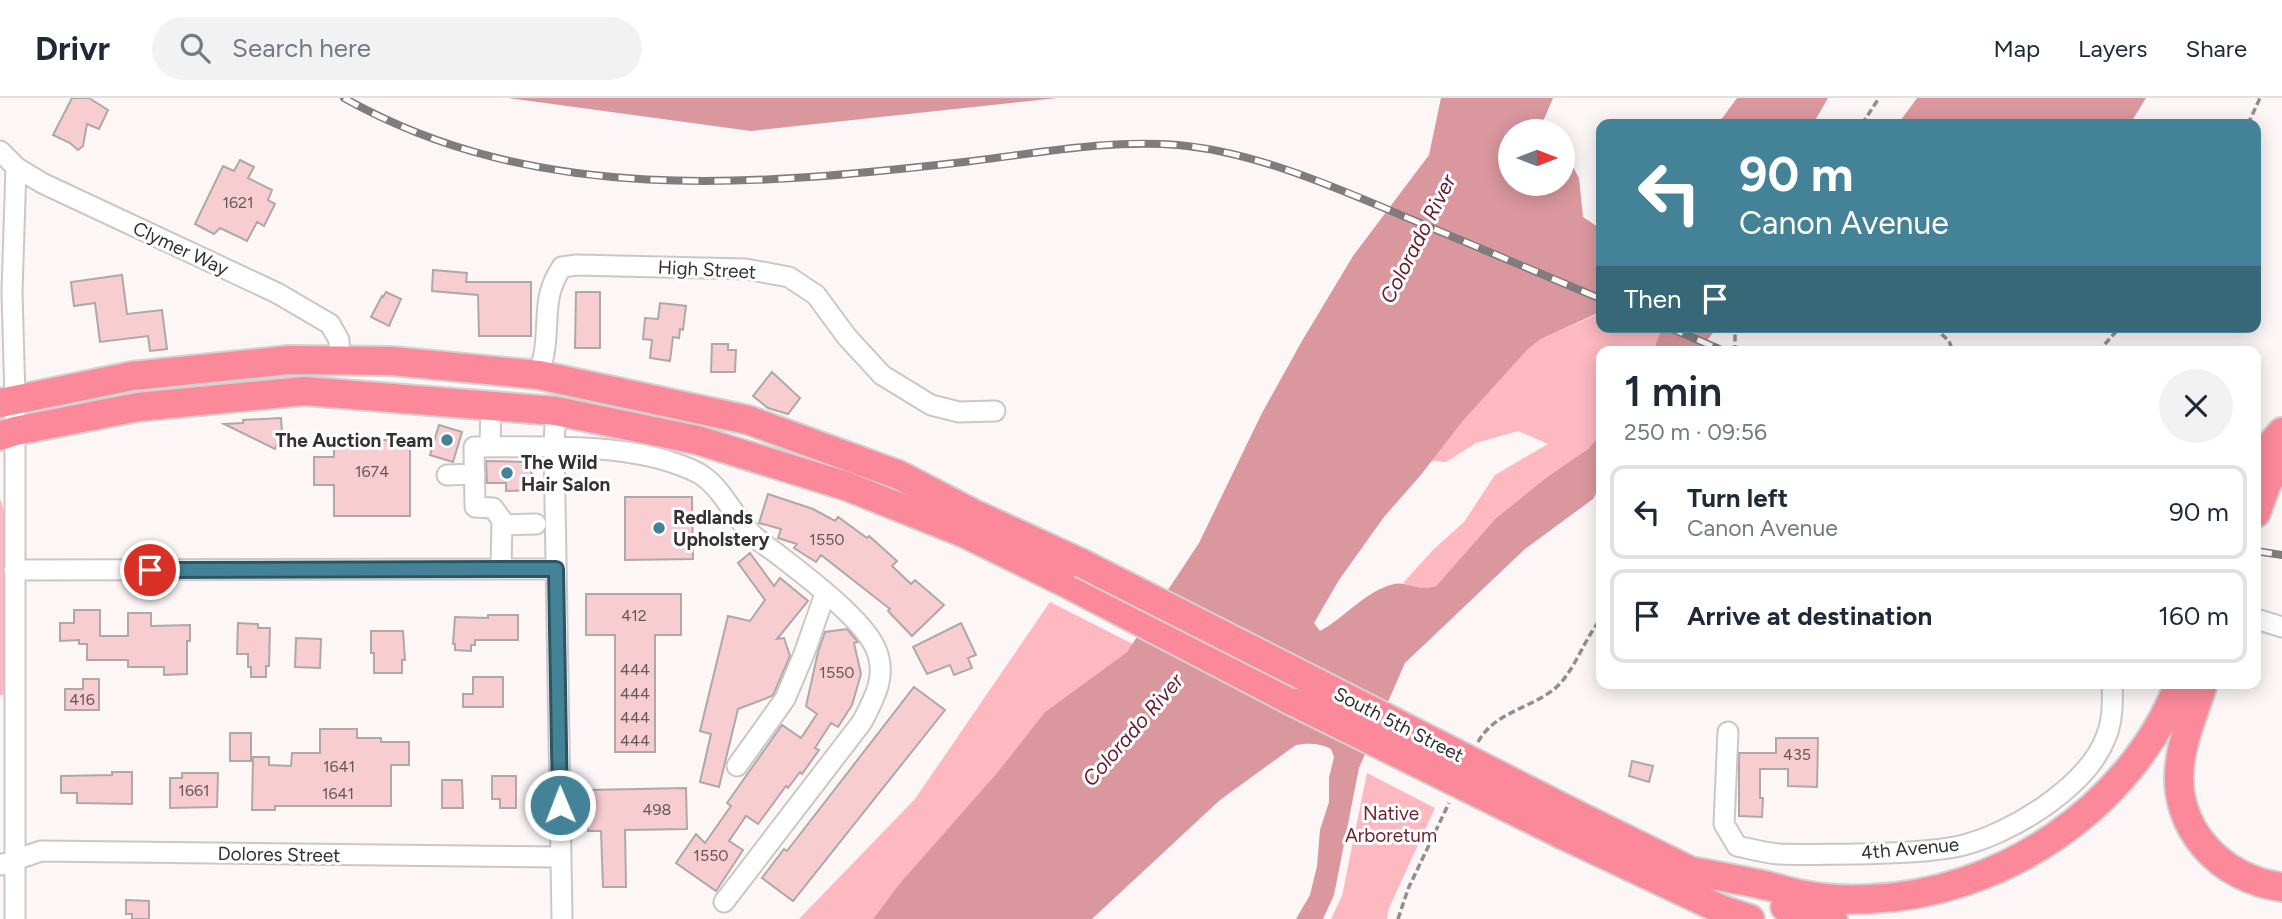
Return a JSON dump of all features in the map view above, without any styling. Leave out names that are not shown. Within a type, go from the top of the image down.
[{"type":"highway","points":[[7,433],[44,404],[272,371],[289,360]]},
{"type":"highway","points":[[7,401],[132,376],[289,360],[392,361],[539,375],[748,420],[899,475],[968,523]]},
{"type":"highway","points":[[304,391],[322,375],[406,378],[515,388],[539,375]]},
{"type":"highway","points":[[7,433],[138,407],[304,391],[556,411],[697,440],[968,523]]},
{"type":"highway","points":[[556,411],[600,398],[754,436],[852,470],[899,475]]},
{"type":"highway","points":[[2261,500],[2267,484],[2271,451]]},
{"type":"highway","name":"South 5th Street","points":[[968,523],[1075,574],[1566,823],[1746,895],[1802,913],[1833,919]]},
{"type":"highway","points":[[1685,870],[1805,896],[1868,899],[1955,884],[2041,846],[2090,810],[2140,754],[2164,717],[2177,689]]},
{"type":"highway","points":[[2202,689],[2179,764],[2182,799],[2187,818],[2210,854],[2229,869],[2250,880],[2282,887]]},
{"type":"highway","name":"South 5th Street","points":[[1566,823],[1634,870],[1745,918]]},
{"type":"street","name":"Clymer Way","points":[[0,151],[16,167],[42,183],[277,293],[330,324],[339,340],[340,361]]},
{"type":"street","points":[[15,919],[7,863],[14,570],[7,401],[16,167]]},
{"type":"street","name":"High Street","points":[[539,375],[545,350],[548,293],[562,267],[577,265],[746,269],[789,276],[816,295],[882,375],[931,405],[959,412],[995,411]]},
{"type":"street","points":[[490,447],[491,405]]},
{"type":"street","points":[[556,411],[554,448],[562,919]]},
{"type":"street","points":[[501,569],[502,520],[493,508],[475,507],[474,447],[636,453],[676,463],[703,476],[728,502],[750,533],[865,629],[876,649],[881,673],[878,692],[862,722],[724,902]]},
{"type":"street","points":[[447,475],[475,474]]},
{"type":"street","points":[[502,525],[536,524]]},
{"type":"street","points":[[14,570],[556,569]]},
{"type":"street","points":[[737,766],[785,699],[825,594]]},
{"type":"street","points":[[2261,620],[2282,626]]},
{"type":"street","name":"4th Avenue","points":[[1728,732],[1724,824],[1737,846],[1777,854],[1890,853],[1941,849],[1964,845],[2000,832],[2050,801],[2074,780],[2098,755],[2107,736],[2112,714],[2112,689]]},
{"type":"street","name":"Dolores Street","points":[[7,863],[41,851],[560,858]]},
{"type":"path","points":[[1865,119],[1880,98]]},
{"type":"path","points":[[2250,119],[2260,98]]},
{"type":"green space","points":[[1596,315],[1596,333],[1660,333],[1655,346],[1596,346],[1596,440],[1588,449],[1547,477],[1496,518],[1436,586],[1419,588],[1403,583],[1433,550],[1464,522],[1495,475],[1548,444],[1518,431],[1476,443],[1446,462],[1431,461],[1462,422],[1528,349],[1541,339]]},
{"type":"green space","points":[[0,498],[8,523],[4,695],[0,695]]},
{"type":"green space","points":[[1050,602],[1133,644],[1127,652],[1045,712],[996,774],[900,883],[873,919],[799,919],[915,799]]},
{"type":"green space","name":"Native Arboretum","points":[[1367,773],[1435,808],[1389,908],[1387,919],[1331,919],[1342,896]]},
{"type":"water","points":[[508,98],[1057,98],[751,131]]},
{"type":"water","name":"Colorado River","points":[[1441,98],[1553,98],[1544,119],[1498,119],[1498,196],[1575,196],[1575,171],[1579,178],[1583,217],[1596,226],[1596,314],[1541,339],[1528,349],[1462,422],[1384,517],[1339,580],[1314,623],[1320,631],[1384,587],[1394,584],[1423,588],[1436,586],[1496,518],[1547,477],[1588,449],[1596,440],[1596,494],[1593,499],[1525,549],[1405,663],[1359,768],[1334,895],[1323,919],[1296,919],[1310,895],[1317,866],[1320,830],[1329,802],[1329,778],[1334,757],[1331,749],[1310,744],[1296,745],[1220,800],[1092,919],[873,919],[900,883],[996,774],[1045,712],[1127,652],[1199,543],[1262,413],[1353,256],[1429,155]]},
{"type":"water","points":[[1737,98],[1828,98],[1816,119],[1722,119]]},
{"type":"water","points":[[1917,98],[2146,98],[2133,119],[1902,119]]},
{"type":"water","points":[[1660,333],[1713,333],[1703,346],[1655,346]]},
{"type":"building","points":[[72,98],[89,98],[108,110],[99,129],[87,124],[83,146],[78,150],[53,135]]},
{"type":"building","points":[[240,160],[254,167],[248,178],[272,190],[268,200],[275,204],[264,226],[257,222],[247,241],[220,228],[214,234],[195,224],[223,166],[234,171]]},
{"type":"building","points":[[433,270],[467,273],[466,282],[531,282],[531,336],[479,336],[478,295],[432,291]]},
{"type":"building","points":[[122,275],[127,314],[162,310],[167,349],[150,351],[148,336],[100,342],[95,303],[74,306],[71,282]]},
{"type":"building","points":[[386,292],[401,299],[389,326],[371,317]]},
{"type":"building","points":[[576,292],[600,292],[600,348],[575,348]]},
{"type":"building","points":[[660,303],[686,306],[683,330],[680,329],[679,338],[673,337],[670,361],[650,358],[652,340],[643,339],[645,318],[658,319]]},
{"type":"building","points":[[712,344],[728,344],[728,350],[736,350],[735,372],[711,372]]},
{"type":"building","points":[[772,372],[800,398],[788,414],[768,408],[753,396]]},
{"type":"building","points":[[281,418],[282,432],[275,449],[224,424],[243,423],[243,420]]},
{"type":"building","name":"The Auction Team","points":[[439,425],[462,432],[453,462],[430,455]]},
{"type":"building","points":[[334,440],[410,440],[410,516],[334,516],[334,485],[314,485],[314,457],[334,457]]},
{"type":"building","name":"The Wild Hair Salon","points":[[486,461],[531,462],[532,490],[506,491],[506,483],[487,483]]},
{"type":"building","points":[[768,494],[813,509],[835,521],[838,517],[867,538],[869,536],[897,561],[892,566],[911,584],[915,580],[944,605],[912,636],[888,611],[890,609],[821,555],[816,562],[794,548],[797,544],[778,538],[781,529],[759,523]]},
{"type":"building","name":"Redlands Upholstery","points":[[625,497],[692,497],[693,559],[625,560]]},
{"type":"building","points":[[750,553],[774,586],[780,578],[808,601],[777,639],[784,638],[790,656],[774,693],[738,709],[719,787],[700,782],[711,734],[700,731],[728,616],[750,621],[765,600],[738,563]]},
{"type":"building","points":[[586,594],[681,594],[681,635],[655,635],[655,752],[615,752],[615,635],[586,635]]},
{"type":"building","points":[[74,610],[100,610],[100,636],[128,636],[128,613],[151,613],[151,626],[190,625],[187,674],[164,675],[164,667],[128,667],[128,660],[87,660],[87,644],[79,644],[79,640],[60,641],[60,623],[74,623]]},
{"type":"building","points":[[488,615],[518,615],[518,640],[475,640],[471,651],[455,650],[455,617],[488,618]]},
{"type":"building","points":[[238,623],[270,628],[266,677],[251,677],[248,654],[237,654]]},
{"type":"building","points":[[961,623],[976,655],[968,658],[972,668],[954,675],[950,665],[927,674],[913,647]]},
{"type":"building","points":[[847,629],[858,642],[854,643],[861,674],[852,705],[838,727],[831,723],[815,748],[819,750],[802,774],[800,772],[788,788],[786,786],[758,824],[746,816],[729,841],[743,850],[716,891],[676,863],[696,834],[705,843],[731,806],[727,803],[782,725],[801,738],[817,714],[806,706],[825,632]]},
{"type":"building","points":[[371,631],[403,631],[405,660],[402,660],[402,673],[374,673]]},
{"type":"building","points":[[296,638],[321,639],[320,668],[295,667]]},
{"type":"building","points":[[473,677],[503,677],[503,707],[463,707],[463,694],[473,694]]},
{"type":"building","points":[[83,679],[99,679],[99,710],[65,710],[65,689],[83,689]]},
{"type":"building","points":[[914,687],[945,710],[793,901],[762,878],[784,849],[787,851]]},
{"type":"building","points":[[320,729],[357,729],[357,738],[381,738],[381,742],[409,742],[409,765],[391,765],[391,806],[275,806],[275,810],[252,810],[253,757],[269,757],[269,765],[291,766],[292,753],[320,753]]},
{"type":"building","points":[[230,733],[251,733],[251,761],[230,761]]},
{"type":"building","points":[[1776,738],[1818,738],[1817,787],[1788,786],[1788,769],[1760,769],[1762,817],[1739,816],[1739,753],[1776,753]]},
{"type":"building","points":[[1632,761],[1653,766],[1649,782],[1629,776]]},
{"type":"building","points":[[112,772],[132,772],[132,804],[77,803],[77,793],[61,793],[61,776],[112,775]]},
{"type":"building","points":[[182,773],[218,773],[217,807],[170,808],[170,778],[182,778]]},
{"type":"building","points":[[492,776],[516,776],[516,808],[500,808],[500,799],[492,799]]},
{"type":"building","points":[[442,780],[462,780],[463,808],[442,808]]},
{"type":"building","points":[[686,788],[687,829],[625,830],[626,887],[603,887],[601,831],[588,831],[588,790]]},
{"type":"building","points":[[126,900],[149,901],[149,919],[132,919],[132,914],[126,914]]},
{"type":"railway","points":[[344,98],[417,133],[493,157],[569,172],[647,180],[726,181],[885,171],[1125,144],[1178,145],[1207,149],[1266,163],[1325,184],[1596,297]]},
{"type":"railway","points":[[1682,333],[1712,346]]},
{"type":"railway","points":[[2261,552],[2282,555]]},
{"type":"place","name":"The Auction Team","points":[[447,440]]},
{"type":"place","name":"The Wild Hair Salon","points":[[507,473]]},
{"type":"place","name":"Redlands Upholstery","points":[[659,528]]},
{"type":"route","points":[[150,570],[556,569],[560,805]]}]
